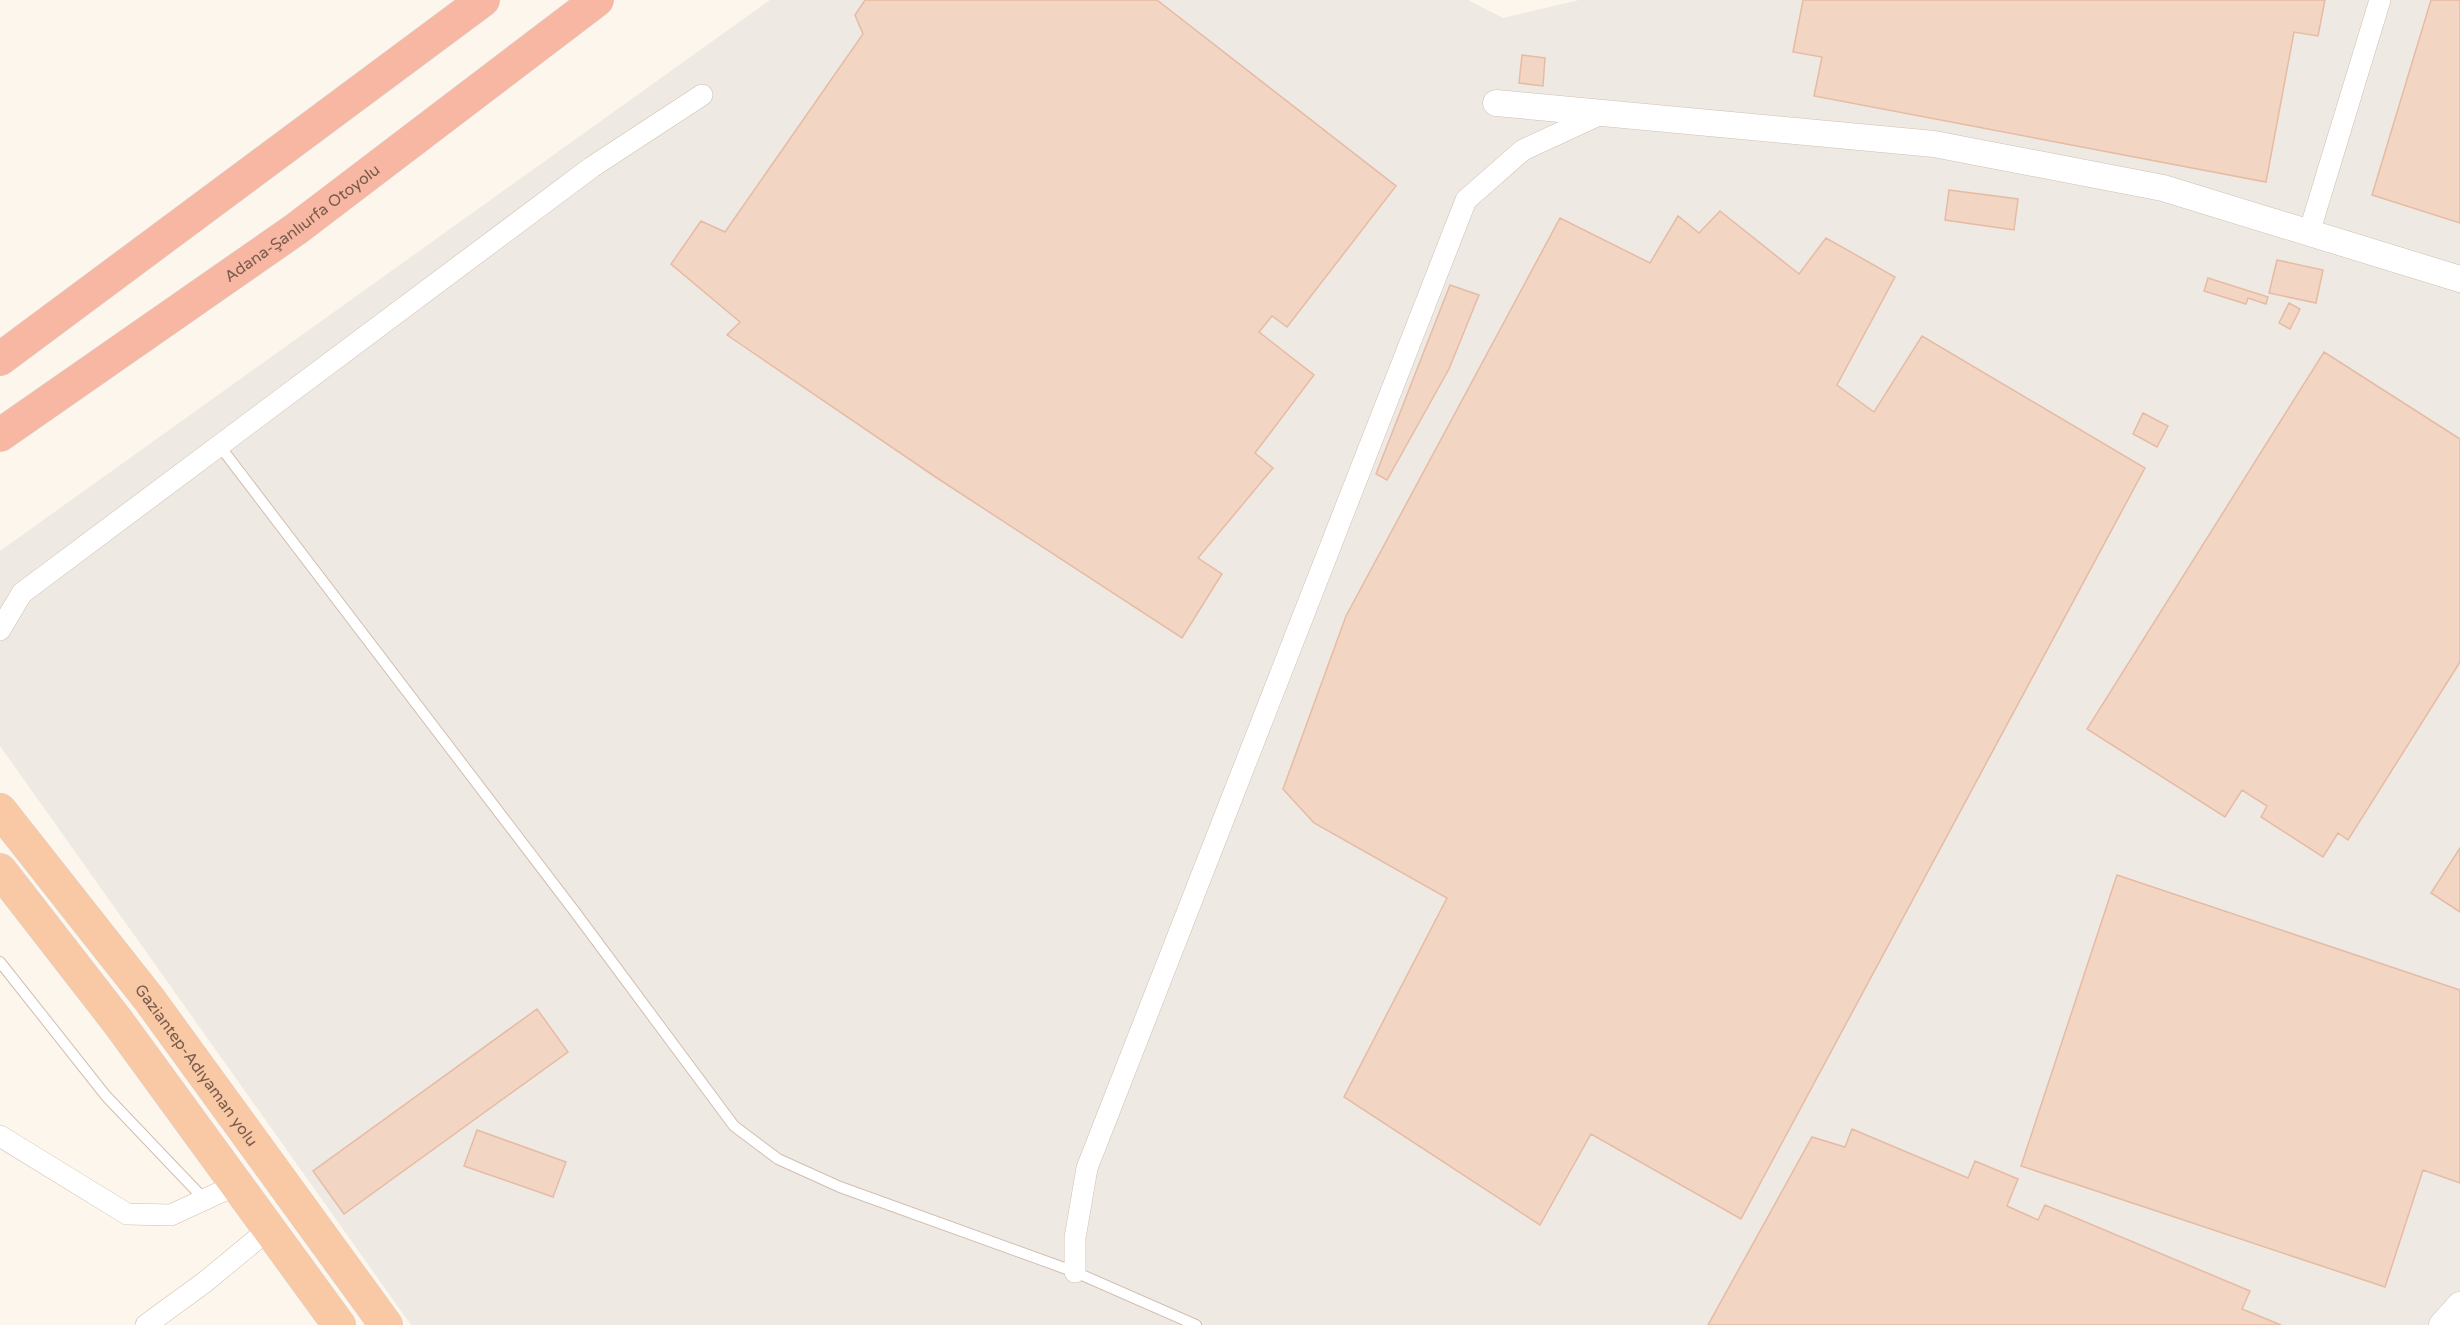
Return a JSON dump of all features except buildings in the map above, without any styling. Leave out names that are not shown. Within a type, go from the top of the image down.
[{"type":"highway","points":[[362,88],[461,0]]},
{"type":"highway","points":[[0,359],[483,0]]},
{"type":"highway","name":"Adana-Şanlıurfa Otoyolu","points":[[0,435],[296,229],[597,0]]},
{"type":"highway","name":"Gaziantep-Adıyaman yolu","points":[[0,810],[149,999],[386,1325]]},
{"type":"highway","points":[[0,870],[118,1022],[339,1325]]},
{"type":"street","points":[[2309,233],[2380,0]]},
{"type":"street","points":[[0,630],[22,593],[592,167],[702,95]]},
{"type":"street","points":[[1496,103],[1934,144],[2163,188],[2460,279]]},
{"type":"street","points":[[1075,1272],[1075,1238],[1087,1168],[1466,200],[1523,150],[1601,114]]},
{"type":"street","points":[[0,1136],[127,1214],[171,1215],[236,1185]]},
{"type":"street","points":[[146,1325],[206,1282],[269,1229]]},
{"type":"street","points":[[2442,1325],[2460,1305]]},
{"type":"lane","points":[[219,445],[568,902],[734,1126],[778,1159],[840,1187],[1075,1272],[1196,1325]]},
{"type":"lane","points":[[0,962],[106,1096],[205,1200]]},
{"type":"shaded area","points":[[770,0],[1468,0],[1503,18],[1579,0],[2460,0],[2460,1325],[411,1325],[0,746],[0,551]]}]
